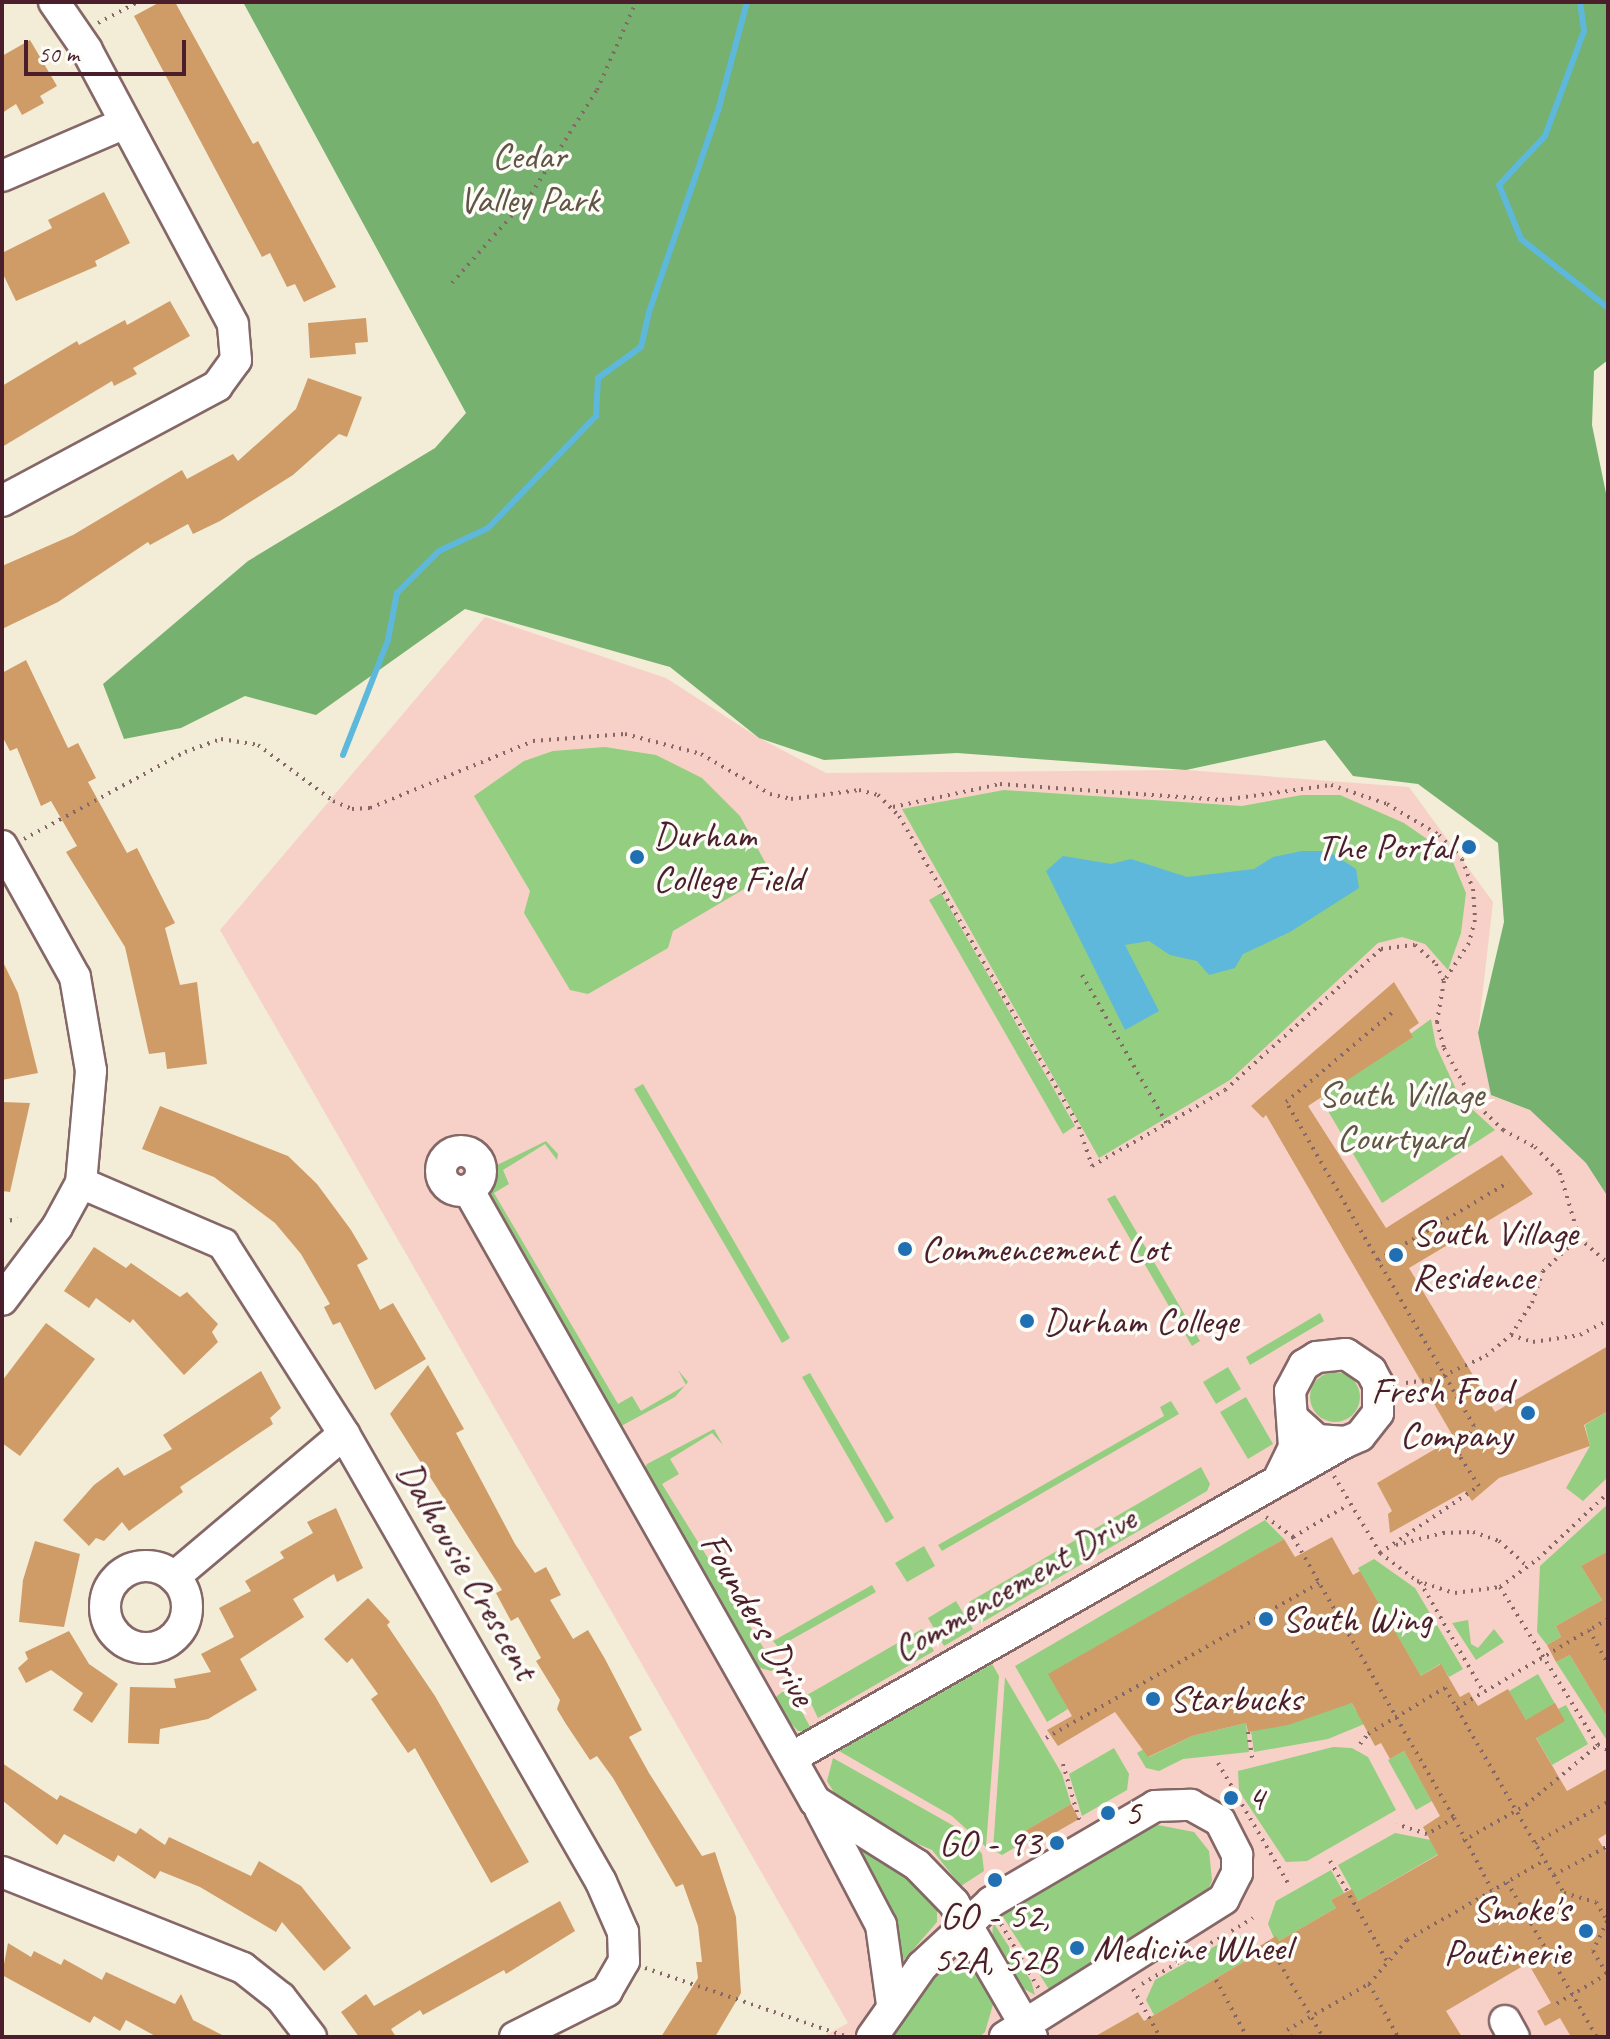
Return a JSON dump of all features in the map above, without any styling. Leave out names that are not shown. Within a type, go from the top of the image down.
[{"type":"street","points":[[2,501],[217,386],[236,360],[233,324],[76,35],[54,2]]},
{"type":"street","points":[[2,176],[123,124]]},
{"type":"street","points":[[2,1300],[57,1227],[81,1183],[91,1071],[75,977],[3,848]]},
{"type":"street","name":"Dalhousie Crescent","points":[[81,1183],[223,1244],[344,1434],[601,1882],[623,1932],[624,1961]]},
{"type":"street","name":"Founders Drive","points":[[469,1191],[815,1801],[917,1865],[966,1923],[1020,2033]]},
{"type":"street","name":"Commencement Drive","points":[[791,1758],[1335,1448],[1371,1426],[1380,1398],[1371,1371],[1346,1354],[1317,1357],[1295,1377],[1290,1406],[1295,1420],[1294,1447],[1278,1480]]},
{"type":"street","points":[[1295,1420],[1317,1440],[1335,1448]]},
{"type":"street","points":[[174,1577],[344,1434]]},
{"type":"street","points":[[815,1801],[881,1925],[892,2004]]},
{"type":"street","points":[[872,2037],[892,2004],[966,1923],[991,1902],[1155,1806],[1173,1802],[1207,1811],[1232,1838],[1237,1873],[1224,1899],[1020,2033]]},
{"type":"street","points":[[2,1872],[243,1968],[281,1998],[311,2037]]},
{"type":"street","points":[[515,2037],[607,1991],[624,1961]]},
{"type":"path","points":[[76,35],[138,2]]},
{"type":"path","points":[[452,283],[531,194],[597,90],[636,2]]},
{"type":"path","points":[[3,848],[185,752],[221,739],[258,745],[333,801],[352,809],[370,808],[533,741],[625,734],[701,754],[770,794],[791,799],[859,790],[892,807],[1079,1127],[1092,1166],[1225,1090],[1381,949],[1415,945],[1436,964],[1444,981]]},
{"type":"path","points":[[892,807],[1000,784],[1222,800],[1331,785],[1387,804],[1439,835],[1462,859],[1473,889],[1475,920],[1469,943],[1444,981],[1437,1022],[1458,1078],[1503,1130],[1535,1147],[1560,1173],[1579,1238],[1608,1263]]},
{"type":"path","points":[[1082,975],[1167,1124]]},
{"type":"path","points":[[1380,1553],[1479,1486],[1459,1455],[1474,1426],[1286,1102],[1393,1012]]},
{"type":"path","points":[[1378,1260],[1509,1182]]},
{"type":"path","points":[[2,1222],[18,1219]]},
{"type":"path","points":[[1406,1383],[1445,1375],[1486,1356],[1511,1335],[1532,1303],[1543,1271],[1579,1238]]},
{"type":"path","points":[[1511,1335],[1533,1342],[1580,1335],[1608,1320]]},
{"type":"path","points":[[1335,1448],[1348,1505],[1380,1553],[1420,1582],[1455,1593],[1500,1587],[1528,1567],[1608,1493]]},
{"type":"path","points":[[1242,1500],[1293,1537],[1492,1890]]},
{"type":"path","points":[[1293,1537],[1348,1505]]},
{"type":"path","points":[[1390,1546],[1443,1533],[1473,1532],[1499,1541],[1528,1567]]},
{"type":"path","points":[[1420,1582],[1484,1693]]},
{"type":"path","points":[[1046,1738],[1319,1583]]},
{"type":"path","points":[[1500,1587],[1598,1745],[1608,1750]]},
{"type":"path","points":[[1325,1612],[1333,1607]]},
{"type":"path","points":[[1457,1708],[1608,1619]]},
{"type":"path","points":[[1589,1630],[1608,1664]]},
{"type":"path","points":[[1360,1744],[1395,1717],[1445,1688],[1564,1893],[1596,1902],[1607,1921],[1593,1951],[1607,1975],[1556,2004]]},
{"type":"path","points":[[1248,1732],[1252,1758]]},
{"type":"path","points":[[1463,1841],[1517,1811],[1598,1745]]},
{"type":"path","points":[[1218,1763],[1289,1885]]},
{"type":"path","points":[[1063,1764],[1080,1823]]},
{"type":"path","points":[[1535,1843],[1608,1802]]},
{"type":"path","points":[[1397,1824],[1427,1834],[1454,1818]]},
{"type":"path","points":[[1554,1875],[1608,1846]]},
{"type":"path","points":[[1291,2037],[1287,2030],[1369,1984],[1407,1940],[1545,1860]]},
{"type":"path","points":[[1330,1861],[1387,1961]]},
{"type":"path","points":[[1507,1882],[1597,2037]]},
{"type":"path","points":[[1483,1896],[1488,1905]]},
{"type":"path","points":[[996,1916],[1040,1991]]},
{"type":"path","points":[[1120,1997],[1253,1918]]},
{"type":"path","points":[[1267,1942],[1323,2037]]},
{"type":"path","points":[[624,1961],[848,2037]]},
{"type":"path","points":[[1216,1980],[1247,2037]]},
{"type":"path","points":[[1369,1984],[1398,2037]]},
{"type":"path","points":[[1133,1989],[1160,2037]]},
{"type":"shaded area","name":"Durham College","points":[[485,617],[666,678],[759,738],[826,773],[1186,770],[1409,787],[1493,902],[1478,1033],[1491,1095],[1530,1110],[1586,1163],[1608,1197],[1608,2037],[822,2037],[848,2023],[220,930]]},
{"type":"green space","name":"Cedar Valley Park","points":[[243,2],[1608,2],[1608,360],[1594,371],[1592,425],[1608,503],[1608,1197],[1586,1163],[1530,1110],[1491,1095],[1478,1033],[1504,922],[1498,843],[1418,784],[1353,776],[1325,740],[1186,770],[957,753],[824,760],[759,738],[670,667],[465,609],[316,715],[245,696],[181,728],[124,739],[103,684],[248,561],[435,448],[466,413]]},
{"type":"green space","name":"Durham College Field","points":[[605,747],[656,755],[702,778],[740,816],[771,873],[673,931],[668,948],[588,994],[570,990],[524,913],[530,891],[474,796],[524,761],[553,751]]},
{"type":"green space","points":[[1004,790],[1242,806],[1302,795],[1340,795],[1404,823],[1450,855],[1466,893],[1461,933],[1448,970],[1425,944],[1402,937],[1378,943],[1230,1080],[1099,1158],[902,809]]},
{"type":"green space","points":[[941,893],[1075,1126],[1063,1134],[929,900]]},
{"type":"green space","name":"South Village Courtyard","points":[[1431,1019],[1436,1046],[1460,1098],[1495,1130],[1382,1203],[1321,1099]]},
{"type":"green space","points":[[643,1084],[790,1338],[782,1343],[634,1089]]},
{"type":"green space","points":[[546,1141],[558,1154],[557,1160],[545,1144],[503,1170],[509,1184],[494,1193],[618,1404],[632,1396],[641,1411],[685,1386],[675,1397],[623,1425],[618,1426],[484,1197],[495,1166]]},
{"type":"green space","points":[[1115,1195],[1200,1341],[1192,1346],[1107,1199]]},
{"type":"green space","points":[[1320,1313],[1324,1321],[1250,1365],[1246,1357]]},
{"type":"green space","points":[[1228,1367],[1241,1389],[1216,1404],[1203,1382]]},
{"type":"green space","points":[[810,1373],[894,1518],[886,1523],[802,1377]]},
{"type":"green space","points":[[1325,1373],[1345,1373],[1359,1387],[1359,1407],[1345,1421],[1325,1421],[1311,1407],[1311,1387]]},
{"type":"green space","points":[[1246,1397],[1273,1444],[1248,1459],[1220,1412]]},
{"type":"green space","points":[[1171,1401],[1179,1414],[942,1551],[938,1545],[1164,1416],[1160,1407]]},
{"type":"green space","points":[[1608,1411],[1608,1477],[1583,1501],[1566,1488],[1590,1446],[1585,1425]]},
{"type":"green space","points":[[714,1429],[723,1445],[712,1433],[670,1459],[679,1474],[662,1484],[776,1668],[771,1671],[753,1666],[643,1471],[647,1464]]},
{"type":"green space","points":[[1201,1467],[1210,1484],[1207,1491],[981,1623],[969,1602]]},
{"type":"green space","points":[[1608,1504],[1608,1551],[1581,1566],[1602,1600],[1556,1626],[1561,1637],[1547,1645],[1537,1632],[1540,1566]]},
{"type":"green space","points":[[1265,1520],[1284,1539],[1049,1674],[1068,1709],[1047,1722],[1015,1666]]},
{"type":"green space","points":[[924,1546],[935,1566],[907,1582],[895,1563]]},
{"type":"green space","points":[[1374,1559],[1415,1588],[1463,1669],[1449,1677],[1440,1664],[1421,1676],[1358,1568]]},
{"type":"green space","points":[[872,1585],[876,1592],[778,1647],[773,1641]]},
{"type":"green space","points":[[956,1601],[973,1629],[944,1646],[928,1618]]},
{"type":"green space","points":[[1468,1620],[1471,1644],[1478,1648],[1494,1629],[1504,1642],[1476,1660],[1452,1623]]},
{"type":"green space","points":[[922,1629],[934,1651],[818,1718],[807,1695]]},
{"type":"green space","points":[[1570,1655],[1608,1719],[1608,1742],[1556,1662]]},
{"type":"green space","points":[[992,1664],[999,1676],[986,1847],[952,1816],[839,1751]]},
{"type":"green space","points":[[1538,1674],[1558,1709],[1566,1705],[1588,1744],[1552,1765],[1509,1691]]},
{"type":"green space","points":[[1005,1677],[1062,1774],[1071,1804],[1023,1832],[1028,1840],[1002,1855],[993,1850]]},
{"type":"green space","points":[[788,1687],[813,1732],[798,1731],[778,1709],[776,1697]]},
{"type":"green space","points":[[1352,1703],[1356,1711],[1365,1706],[1374,1720],[1328,1739],[1254,1752],[1251,1731]]},
{"type":"green space","points":[[1246,1723],[1249,1752],[1183,1759],[1159,1771],[1146,1768],[1137,1753],[1144,1749],[1149,1757],[1192,1736]]},
{"type":"green space","points":[[1333,1747],[1352,1748],[1368,1757],[1396,1810],[1307,1861],[1286,1862],[1239,1791],[1238,1771]]},
{"type":"green space","points":[[1114,1748],[1129,1774],[1127,1790],[1082,1816],[1069,1774]]},
{"type":"green space","points":[[1404,1751],[1432,1801],[1416,1810],[1388,1760]]},
{"type":"green space","points":[[833,1758],[963,1831],[982,1854],[984,1871],[961,1886],[932,1850],[865,1821],[840,1802],[827,1781]]},
{"type":"green space","points":[[1158,1825],[1194,1832],[1209,1851],[1212,1880],[1206,1896],[1050,1991],[1000,1912],[1137,1831]]},
{"type":"green space","points":[[1395,1833],[1436,1841],[1442,1852],[1358,1901],[1338,1865]]},
{"type":"green space","points":[[850,1846],[897,1864],[937,1904],[937,1922],[898,1967]]},
{"type":"green space","points":[[1331,1870],[1344,1893],[1331,1900],[1336,1908],[1279,1941],[1274,1938],[1268,1924],[1276,1901]]},
{"type":"green space","points":[[993,1922],[1031,1981],[1035,1995],[1019,1986],[992,1941]]},
{"type":"green space","points":[[1233,1936],[1252,1937],[1260,1952],[1154,2015],[1146,2000],[1155,1980]]},
{"type":"green space","points":[[949,1964],[979,1972],[994,2001],[985,2032],[979,2037],[885,2037],[938,1967]]},
{"type":"water","points":[[1302,851],[1328,851],[1356,869],[1359,888],[1290,932],[1243,954],[1235,968],[1209,975],[1197,961],[1170,955],[1149,941],[1125,945],[1159,1011],[1125,1030],[1046,871],[1063,856],[1111,864],[1131,859],[1187,877],[1254,869],[1273,857]]},
{"type":"building","points":[[160,2],[175,2],[253,144],[258,141],[336,287],[304,302],[295,284],[287,287],[270,253],[262,257],[134,16]]},
{"type":"building","points":[[30,40],[57,86],[40,96],[44,103],[22,115],[16,104],[2,113],[2,56]]},
{"type":"building","points":[[104,192],[130,243],[95,261],[97,266],[16,301],[2,272],[2,253],[52,228],[48,220]]},
{"type":"building","points":[[170,301],[190,336],[133,368],[137,374],[114,386],[112,381],[2,447],[2,386],[77,341],[79,345],[125,320],[127,325]]},
{"type":"building","points":[[366,318],[368,342],[355,343],[356,354],[310,358],[308,323]]},
{"type":"building","points":[[308,378],[362,397],[347,437],[339,434],[293,475],[220,521],[193,534],[188,524],[150,545],[148,542],[58,602],[2,629],[2,566],[73,535],[182,470],[187,479],[233,454],[238,461],[296,409]]},
{"type":"building","points":[[26,660],[68,748],[78,743],[96,778],[88,782],[127,853],[137,848],[175,923],[165,928],[180,985],[197,982],[207,1064],[167,1069],[165,1052],[149,1054],[125,947],[66,852],[77,846],[51,801],[41,806],[17,748],[10,751],[2,736],[2,673]]},
{"type":"building","points":[[2,960],[18,993],[38,1073],[2,1080]]},
{"type":"building","name":"South Village Residence","points":[[1394,982],[1419,1023],[1409,1030],[1413,1037],[1308,1106],[1386,1228],[1502,1155],[1533,1194],[1409,1268],[1495,1412],[1608,1346],[1608,1411],[1584,1425],[1590,1446],[1499,1478],[1472,1501],[1465,1491],[1390,1533],[1388,1514],[1392,1511],[1377,1483],[1454,1438],[1266,1115],[1263,1118],[1251,1106]]},
{"type":"building","points":[[2,1102],[30,1103],[10,1192],[2,1191]]},
{"type":"building","points":[[160,1106],[288,1156],[317,1184],[351,1230],[368,1259],[357,1265],[380,1310],[393,1303],[426,1359],[375,1390],[340,1322],[333,1325],[324,1307],[330,1304],[301,1254],[275,1223],[214,1177],[142,1149]]},
{"type":"building","points":[[94,1247],[126,1268],[131,1263],[180,1297],[187,1292],[218,1324],[212,1332],[218,1342],[184,1375],[133,1319],[130,1323],[96,1298],[89,1308],[64,1291]]},
{"type":"building","points":[[46,1323],[95,1359],[20,1456],[2,1443],[2,1381]]},
{"type":"building","points":[[428,1365],[464,1429],[456,1433],[515,1544],[535,1573],[546,1567],[561,1595],[550,1600],[573,1639],[588,1630],[605,1659],[642,1730],[629,1737],[649,1773],[702,1856],[715,1852],[736,1917],[741,1993],[715,2037],[661,2037],[698,1978],[696,1962],[702,1962],[698,1926],[683,1884],[676,1887],[613,1778],[597,1756],[590,1760],[566,1724],[557,1709],[560,1700],[536,1661],[541,1658],[518,1617],[511,1621],[496,1593],[502,1590],[390,1414]]},
{"type":"building","points":[[261,1371],[281,1408],[270,1418],[273,1424],[180,1487],[183,1492],[129,1531],[122,1522],[104,1541],[96,1538],[89,1546],[63,1520],[94,1485],[118,1467],[124,1476],[172,1449],[163,1435]]},
{"type":"building","points":[[336,1508],[363,1568],[337,1582],[334,1574],[293,1599],[304,1617],[240,1659],[257,1690],[208,1719],[160,1729],[159,1744],[128,1743],[130,1687],[176,1688],[174,1679],[211,1672],[201,1654],[234,1637],[219,1608],[251,1591],[245,1581],[284,1558],[280,1552],[313,1533],[307,1522]]},
{"type":"building","points":[[1332,1537],[1353,1575],[1360,1571],[1421,1676],[1441,1664],[1460,1697],[1469,1692],[1478,1706],[1508,1689],[1526,1720],[1555,1703],[1565,1721],[1536,1738],[1567,1791],[1608,1768],[1608,1833],[1598,1839],[1608,1855],[1608,2037],[1571,2037],[1560,2018],[1545,2026],[1537,2011],[1551,2003],[1528,1963],[1446,2011],[1462,2037],[1094,2037],[1138,2012],[1144,2021],[1260,1952],[1258,1947],[1276,1936],[1279,1941],[1336,1908],[1331,1900],[1344,1893],[1352,1889],[1358,1901],[1438,1855],[1423,1827],[1440,1816],[1404,1751],[1390,1759],[1381,1743],[1375,1746],[1352,1703],[1288,1725],[1248,1732],[1246,1723],[1192,1736],[1148,1757],[1115,1712],[1058,1746],[1047,1730],[1072,1716],[1048,1674],[1284,1539],[1295,1557]]},
{"type":"building","points":[[35,1541],[80,1554],[64,1627],[19,1622],[23,1580]]},
{"type":"building","points":[[1608,1551],[1608,1719],[1570,1655],[1556,1662],[1547,1645],[1561,1637],[1556,1626],[1602,1600],[1581,1566]]},
{"type":"building","points":[[368,1598],[390,1622],[387,1625],[435,1696],[529,1862],[491,1883],[415,1748],[408,1753],[371,1699],[378,1694],[352,1658],[347,1663],[324,1639]]},
{"type":"building","points":[[69,1631],[89,1664],[118,1684],[92,1723],[73,1710],[83,1693],[51,1670],[26,1683],[18,1668],[28,1659],[25,1652]]},
{"type":"building","points":[[2,1763],[57,1800],[60,1795],[136,1834],[140,1828],[165,1845],[169,1837],[251,1876],[259,1861],[301,1886],[351,1948],[324,1971],[282,1922],[276,1932],[200,1887],[160,1871],[155,1879],[118,1855],[114,1862],[64,1834],[57,1845],[2,1800]]},
{"type":"building","points":[[1071,1804],[1079,1819],[1032,1846],[1023,1832]]},
{"type":"building","points":[[560,1901],[575,1931],[506,1974],[504,1970],[423,2015],[420,2010],[391,2029],[396,2037],[359,2037],[341,2012],[366,1994],[374,2006]]},
{"type":"building","points":[[8,1943],[31,1957],[34,1951],[61,1965],[64,1959],[102,1980],[106,1972],[175,2004],[181,1994],[193,2020],[226,2037],[157,2037],[126,2020],[120,2031],[94,2016],[90,2023],[2,1975]]},
{"type":"waterway","points":[[343,755],[388,640],[397,593],[439,551],[488,528],[596,416],[598,378],[641,347],[649,312],[719,107],[747,2]]},
{"type":"waterway","points":[[1580,2],[1584,31],[1545,136],[1499,185],[1521,239],[1608,308]]},
{"type":"place","name":"The Portal","points":[[1469,847]]},
{"type":"place","name":"Durham College Field","points":[[637,857]]},
{"type":"place","name":"Commencement Lot","points":[[905,1249]]},
{"type":"place","name":"South Village Residence","points":[[1396,1255]]},
{"type":"place","name":"Durham College","points":[[1027,1321]]},
{"type":"place","name":"Fresh Food Company","points":[[1528,1413]]},
{"type":"place","name":"South Wing","points":[[1266,1619]]},
{"type":"place","name":"Starbucks","points":[[1153,1699]]},
{"type":"place","name":"4","points":[[1231,1798]]},
{"type":"place","name":"5","points":[[1108,1813]]},
{"type":"place","name":"GO - 93","points":[[1057,1843]]},
{"type":"place","name":"GO - 52, 52A, 52B","points":[[995,1880]]},
{"type":"place","name":"Smoke's Poutinerie","points":[[1586,1931]]},
{"type":"place","name":"Medicine Wheel","points":[[1077,1948]]}]
